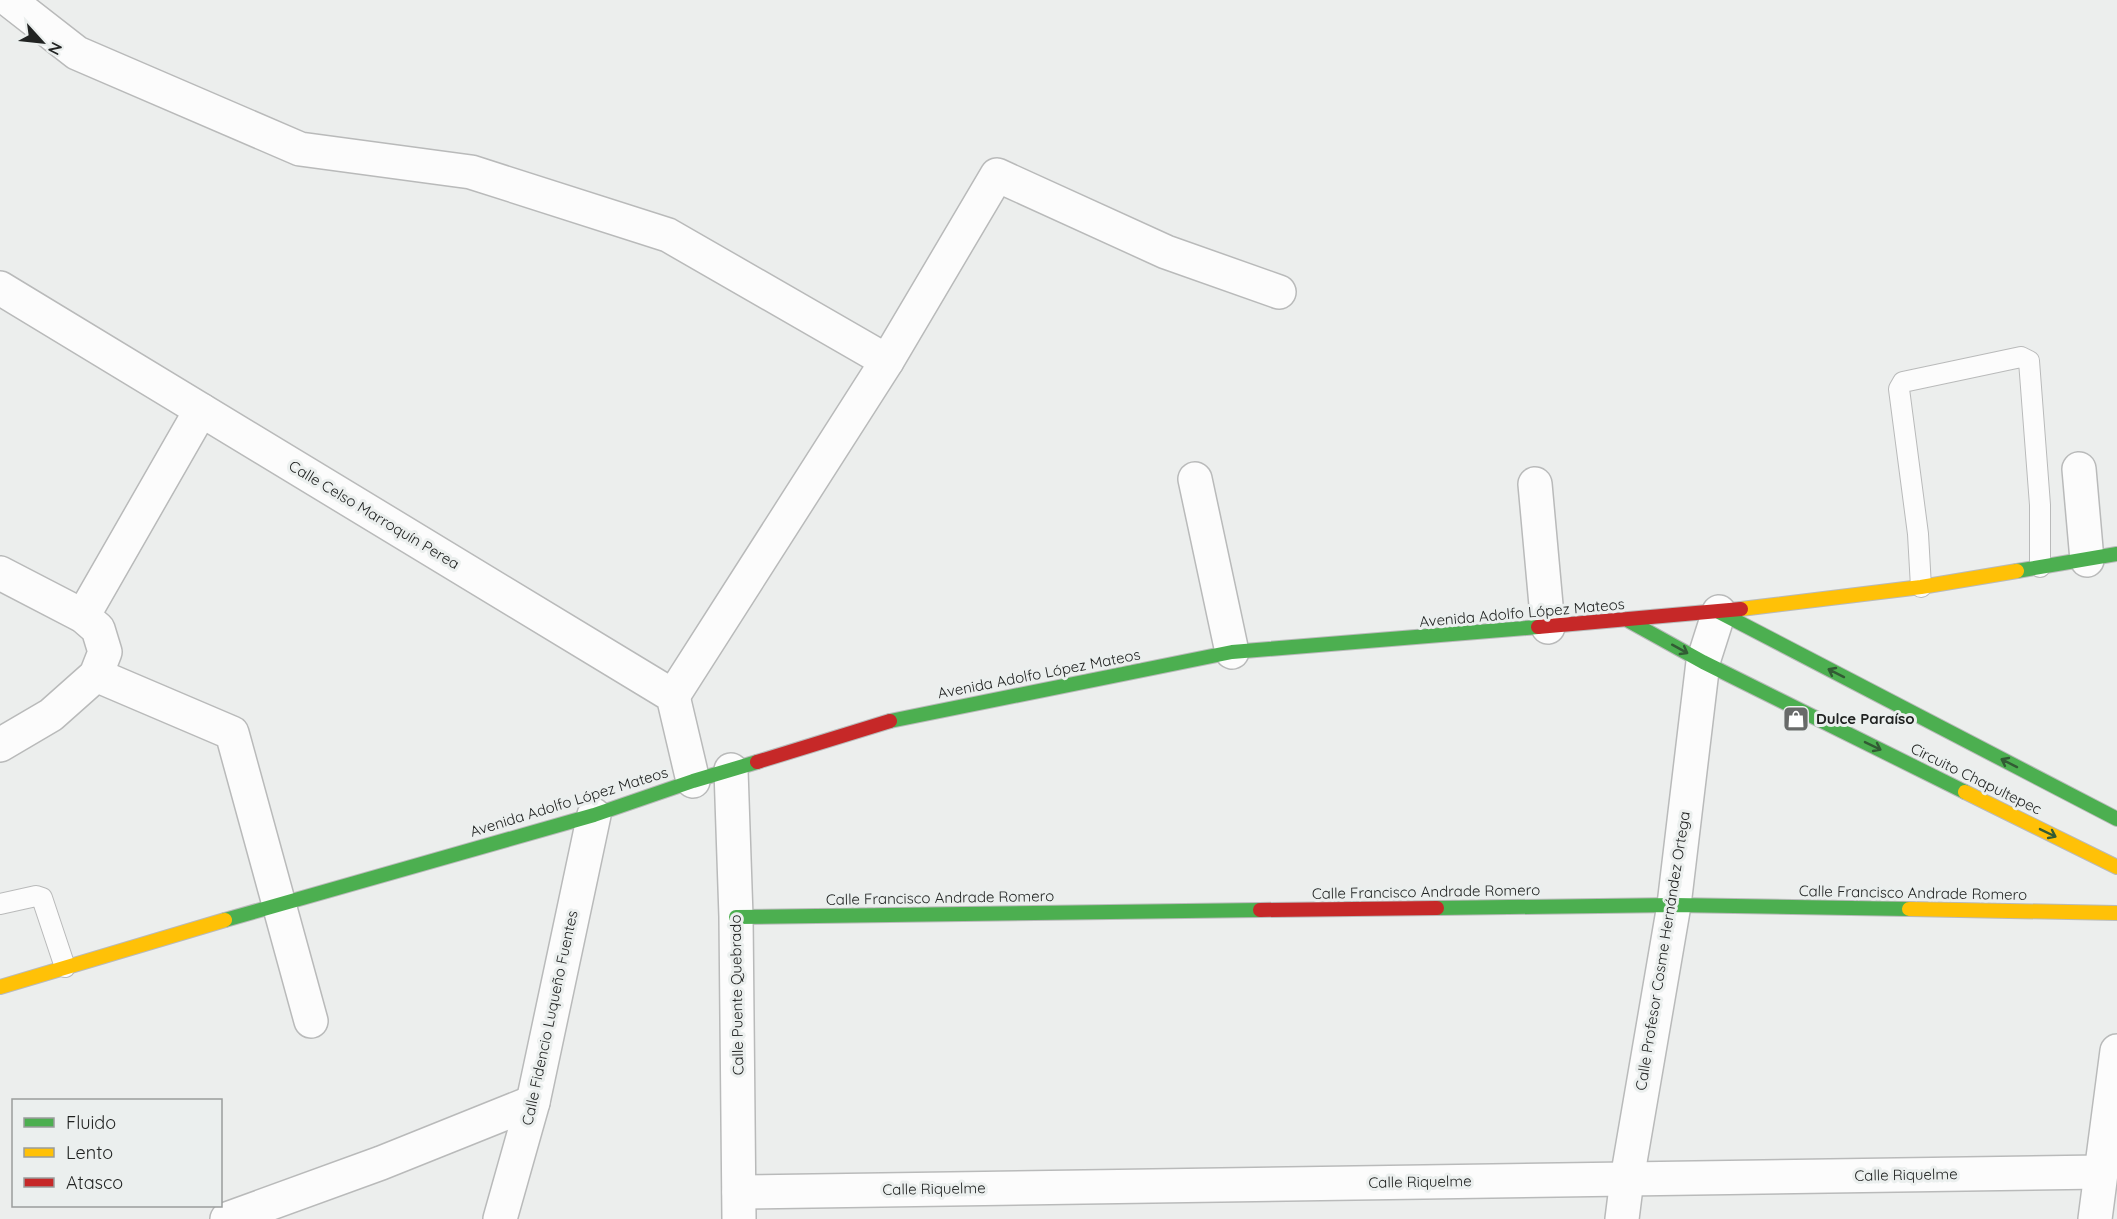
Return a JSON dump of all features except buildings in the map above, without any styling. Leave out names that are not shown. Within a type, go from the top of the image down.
[{"type":"main road","name":"Avenida Adolfo López Mateos","points":[[0,987],[278,904],[594,815],[693,781],[895,720],[1232,652],[1719,612],[1921,587],[2102,557]]},
{"type":"main road","name":"Circuito Chapultepec","points":[[1719,612],[2117,819]]},
{"type":"main road","name":"Circuito Chapultepec","points":[[1629,621],[1703,662],[2117,867]]},
{"type":"main road","name":"Calle Francisco Andrade Romero","points":[[736,917],[1674,905],[2117,913]]},
{"type":"street","points":[[9,0],[77,54],[300,149],[471,172],[668,235],[886,362]]},
{"type":"street","points":[[693,781],[673,696],[886,362],[997,175],[1166,252],[1279,292]]},
{"type":"street","name":"Calle Celso Marroquín Perea","points":[[0,288],[673,696]]},
{"type":"street","points":[[83,616],[201,410]]},
{"type":"street","points":[[2079,469],[2102,557]]},
{"type":"street","points":[[1195,479],[1232,652]]},
{"type":"street","points":[[1535,484],[1548,627]]},
{"type":"street","points":[[0,573],[83,616],[98,629],[105,652],[96,675],[51,715],[0,745]]},
{"type":"street","name":"Calle Profesor Cosme Hernández Ortega","points":[[1622,1219],[1674,905],[1703,662],[1719,612]]},
{"type":"street","points":[[96,675],[232,733],[311,1021]]},
{"type":"street","name":"Calle Puente Quebrado","points":[[731,770],[736,917],[739,1206]]},
{"type":"street","name":"Calle Fidencio Luqueño Fuentes","points":[[500,1219],[533,1102],[594,815]]},
{"type":"street","points":[[2095,1219],[2117,1051]]},
{"type":"street","points":[[227,1219],[381,1163],[533,1102]]},
{"type":"street","name":"Calle Riquelme","points":[[739,1206],[1627,1179],[2101,1173]]},
{"type":"lane","points":[[1921,587],[1918,534],[1899,389],[1903,382],[2021,357],[2029,361],[2040,505],[2040,567]]},
{"type":"lane","points":[[0,904],[36,896],[42,898],[65,967]]},
{"type":"traffic: fast","points":[[2017,571],[2117,554]]},
{"type":"traffic: fast","points":[[1719,612],[2117,819]]},
{"type":"traffic: fast","points":[[1629,621],[1703,662],[1965,792]]},
{"type":"traffic: fast","points":[[890,721],[1232,652],[1538,627]]},
{"type":"traffic: fast","points":[[225,920],[594,815],[757,762]]},
{"type":"traffic: fast","points":[[1437,908],[1674,905],[1909,909]]},
{"type":"traffic: fast","points":[[736,917],[1260,910]]},
{"type":"traffic: slow","points":[[1741,609],[1921,587],[2017,571]]},
{"type":"traffic: slow","points":[[1965,792],[2117,867]]},
{"type":"traffic: slow","points":[[1909,909],[2117,913]]},
{"type":"traffic: slow","points":[[0,987],[225,920]]},
{"type":"traffic: jam","points":[[1538,627],[1741,609]]},
{"type":"traffic: jam","points":[[757,762],[890,721]]},
{"type":"traffic: jam","points":[[1260,910],[1437,908]]},
{"type":"place","name":"Dulce Paraíso","points":[[1796,719]]}]
